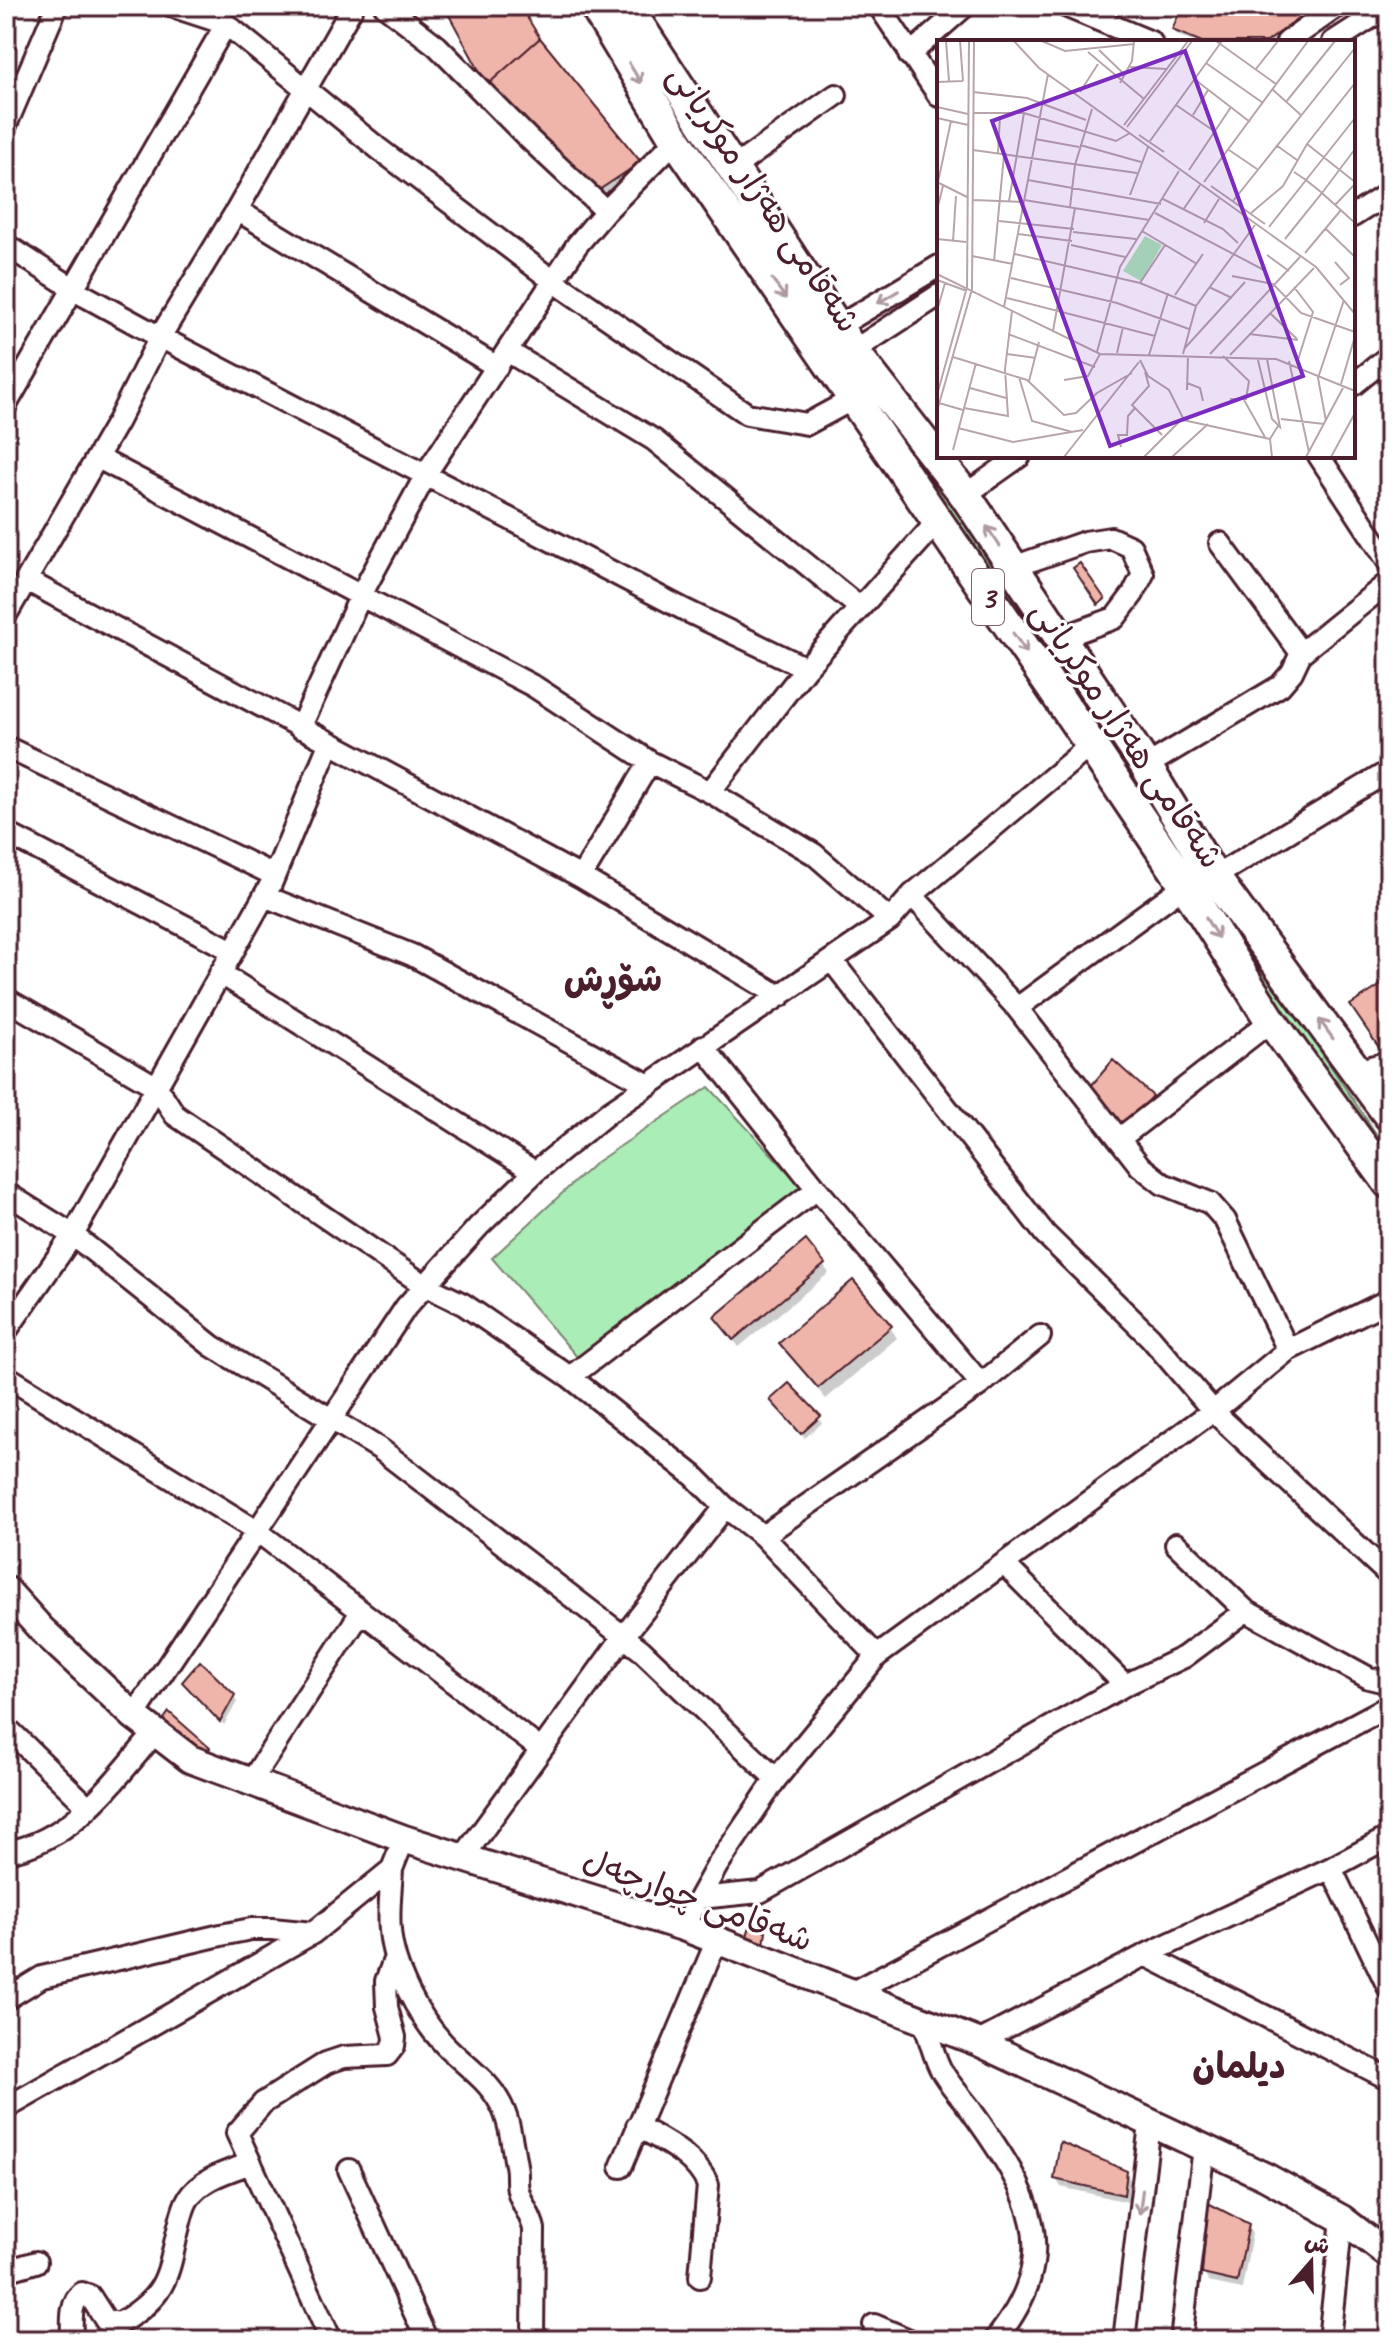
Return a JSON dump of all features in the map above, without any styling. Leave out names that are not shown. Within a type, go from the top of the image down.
[{"type":"highway","name":"شەقامی ھەژار موکریانی","points":[[595,6],[676,140],[1091,745],[1271,1021],[1389,1183]]},
{"type":"highway","name":"شەقامی ھەژار موکریانی","points":[[633,8],[845,339],[965,495],[1146,766],[1214,877],[1389,1115]]},
{"type":"main road","name":"شەقامی چوارچەل","points":[[6,1590],[41,1629],[134,1716],[190,1759],[404,1839],[683,1927],[978,2042],[1266,2177],[1342,2219],[1388,2252]]},
{"type":"street","points":[[6,125],[57,6]]},
{"type":"street","points":[[171,6],[226,24],[304,89],[552,280],[747,414],[807,424],[855,398]]},
{"type":"street","points":[[6,615],[17,586],[98,458],[160,337],[237,210],[353,6]]},
{"type":"street","points":[[385,6],[437,46],[606,211]]},
{"type":"street","points":[[879,6],[937,93]]},
{"type":"street","points":[[1065,6],[1146,40]]},
{"type":"street","points":[[1290,40],[1338,6]]},
{"type":"street","points":[[1336,40],[1389,6]]},
{"type":"street","points":[[909,55],[960,8]]},
{"type":"street","points":[[6,405],[226,24]]},
{"type":"street","points":[[733,168],[836,95]]},
{"type":"street","points":[[300,728],[361,595],[425,477],[577,245],[676,140]]},
{"type":"street","points":[[1355,215],[1389,194]]},
{"type":"street","points":[[237,210],[502,359],[654,440],[859,607]]},
{"type":"street","points":[[6,245],[72,288],[160,337],[425,477],[806,668]]},
{"type":"street","points":[[845,339],[937,268]]},
{"type":"street","points":[[845,339],[937,296]]},
{"type":"street","points":[[1355,383],[1389,356]]},
{"type":"street","points":[[98,458],[535,687],[650,762],[710,792],[814,854],[890,920]]},
{"type":"street","points":[[965,495],[1017,458]]},
{"type":"street","points":[[1320,458],[1389,563]]},
{"type":"street","points":[[710,792],[806,668],[937,522]]},
{"type":"street","points":[[1013,567],[1085,542],[1111,538],[1131,547],[1143,574],[1115,618],[1060,638]]},
{"type":"street","points":[[1220,543],[1301,653]]},
{"type":"street","points":[[1146,766],[1280,686],[1292,672],[1301,653],[1389,582]]},
{"type":"street","points":[[17,586],[300,728],[581,877],[780,996]]},
{"type":"street","points":[[6,1331],[73,1235],[264,896],[329,744]]},
{"type":"street","points":[[134,1716],[406,1307],[479,1226],[535,1172],[609,1112],[703,1046],[833,962],[890,920],[912,895],[1091,745]]},
{"type":"street","points":[[6,747],[274,875]]},
{"type":"street","points":[[581,877],[650,762]]},
{"type":"street","points":[[1214,877],[1389,771]]},
{"type":"street","points":[[6,833],[233,951]]},
{"type":"street","points":[[1017,1008],[1185,885]]},
{"type":"street","points":[[912,895],[1017,1008],[1140,1166],[1163,1184],[1210,1203],[1225,1220],[1288,1350]]},
{"type":"street","points":[[264,896],[412,955],[649,1085]]},
{"type":"street","points":[[833,962],[1045,1234],[1150,1337],[1213,1411],[1389,1575]]},
{"type":"street","points":[[220,973],[535,1172]]},
{"type":"street","points":[[6,999],[157,1087],[175,1115],[424,1285],[463,1304],[570,1377],[694,1476],[725,1507],[763,1536],[877,1656]]},
{"type":"street","points":[[1119,1139],[1271,1021]]},
{"type":"street","points":[[703,1046],[817,1189],[981,1384]]},
{"type":"street","points":[[1357,1071],[1389,1059]]},
{"type":"street","points":[[570,1377],[817,1189]]},
{"type":"street","points":[[6,1193],[73,1235],[212,1346],[380,1449],[641,1650],[776,1779]]},
{"type":"street","points":[[683,1927],[717,1866],[776,1779],[877,1656],[1213,1411],[1288,1350],[1389,1300]]},
{"type":"street","points":[[763,1536],[981,1384],[1040,1336]]},
{"type":"street","points":[[6,1376],[257,1531],[540,1749]]},
{"type":"street","points":[[464,1856],[624,1636],[725,1507]]},
{"type":"street","points":[[1176,1544],[1246,1611],[1369,1678],[1389,1683]]},
{"type":"street","points":[[1004,1564],[1125,1685]]},
{"type":"street","points":[[700,1898],[760,1892],[1125,1685],[1184,1657],[1246,1611]]},
{"type":"street","points":[[250,1783],[361,1612]]},
{"type":"street","points":[[851,1993],[1389,1706]]},
{"type":"street","points":[[6,1727],[88,1807]]},
{"type":"street","points":[[6,1852],[25,1849],[54,1837],[88,1807],[154,1734]]},
{"type":"street","points":[[978,2042],[1145,1955],[1331,1868],[1389,1837]]},
{"type":"street","points":[[404,1839],[392,1869],[389,1929],[395,1957],[428,2023],[444,2044],[491,2088],[501,2104],[517,2167],[518,2190],[531,2214],[534,2229],[533,2340]]},
{"type":"street","points":[[1331,1868],[1389,1989]]},
{"type":"street","points":[[6,2108],[313,1933],[392,1869]]},
{"type":"street","points":[[6,1999],[42,1977],[221,1935],[272,1929],[313,1933]]},
{"type":"street","points":[[621,2167],[717,1940]]},
{"type":"street","points":[[1145,1955],[1389,2079]]},
{"type":"street","points":[[331,2340],[237,2133],[263,2103],[326,2063],[344,2057],[387,2055],[394,2046],[395,2037],[387,2007],[386,1981],[395,1957]]},
{"type":"street","points":[[924,2021],[941,2070],[1005,2157],[1027,2199],[1034,2230],[1036,2257],[1022,2298],[995,2340]]},
{"type":"street","points":[[1124,2340],[1150,2124]]},
{"type":"street","points":[[637,2126],[689,2158],[703,2172],[708,2185],[700,2277]]},
{"type":"street","points":[[1181,2340],[1204,2147]]},
{"type":"street","points":[[72,2340],[73,2308],[77,2296],[82,2293],[90,2296],[106,2321],[120,2323],[154,2299],[168,2276],[181,2217],[189,2198],[218,2175],[251,2163]]},
{"type":"street","points":[[349,2170],[427,2340]]},
{"type":"street","points":[[1329,2340],[1342,2219]]},
{"type":"street","points":[[6,2271],[36,2262]]},
{"type":"street","points":[[874,2325],[909,2340]]},
{"type":"green space","points":[[627,49],[685,114],[907,437],[1389,1153],[1389,1182]]},
{"type":"green space","points":[[709,1087],[801,1186],[584,1365],[492,1258],[595,1163]]},
{"type":"building","points":[[444,6],[520,6],[540,38],[487,85]]},
{"type":"building","points":[[1182,6],[1295,6],[1308,11],[1270,40],[1197,40],[1172,30]]},
{"type":"building","points":[[540,38],[641,162],[596,192],[487,85]]},
{"type":"building","points":[[1080,563],[1105,599],[1098,605],[1073,568]]},
{"type":"building","points":[[1389,980],[1389,1043],[1380,1049],[1350,1005]]},
{"type":"building","points":[[1113,1060],[1153,1096],[1125,1127],[1085,1093]]},
{"type":"building","points":[[806,1240],[825,1264],[733,1340],[714,1317]]},
{"type":"building","points":[[853,1280],[892,1326],[818,1388],[779,1343]]},
{"type":"building","points":[[789,1383],[821,1416],[801,1434],[770,1400]]},
{"type":"building","points":[[200,1661],[235,1695],[220,1722],[182,1682]]},
{"type":"building","points":[[169,1712],[210,1748],[193,1769],[161,1723]]},
{"type":"building","points":[[750,1926],[766,1931],[764,1945],[746,1940]]},
{"type":"building","points":[[1060,2142],[1127,2171],[1124,2195],[1054,2179]]},
{"type":"building","points":[[1208,2203],[1249,2224],[1237,2282],[1202,2274]]},
{"type":"district","name":"شۆڕش","points":[[613,978]]},
{"type":"district","name":"دیلمان","points":[[1239,2065]]}]
